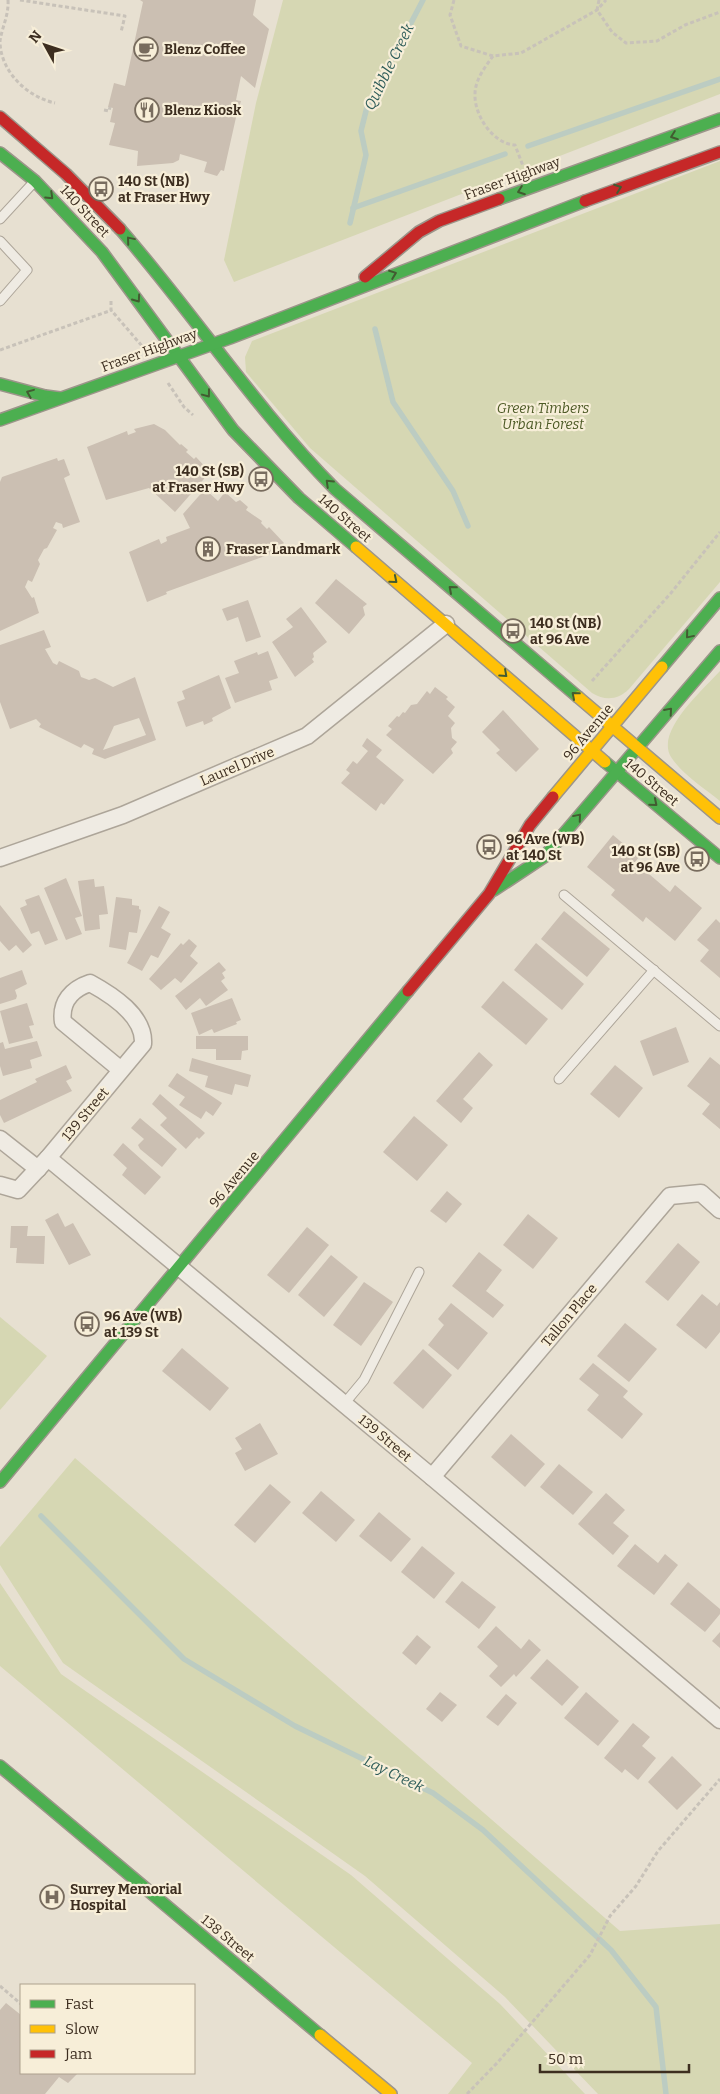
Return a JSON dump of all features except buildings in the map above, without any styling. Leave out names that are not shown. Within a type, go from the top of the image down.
[{"type":"main road","name":"140 Street","points":[[0,117],[53,162],[126,235],[212,343],[277,429],[314,468],[720,818]]},
{"type":"main road","name":"Fraser Highway","points":[[332,298],[357,283],[419,232],[438,221],[720,119]]},
{"type":"main road","name":"Fraser Highway","points":[[0,420],[212,343],[573,205],[720,152]]},
{"type":"main road","name":"140 Street","points":[[0,153],[35,181],[102,252],[234,430],[266,466],[324,520],[591,751],[720,858]]},
{"type":"main road","name":"Fraser Highway","points":[[0,384],[16,387],[41,397],[61,398]]},
{"type":"main road","name":"96 Avenue","points":[[0,1482],[180,1268],[489,894],[530,825],[720,598]]},
{"type":"main road","name":"96 Avenue","points":[[489,894],[544,857],[720,651]]},
{"type":"main road","name":"138 Street","points":[[0,1766],[391,2094]]},
{"type":"street","name":"Laurel Drive","points":[[0,858],[123,815],[307,736],[446,624]]},
{"type":"street","name":"139 Street","points":[[0,1185],[18,1190],[43,1164],[143,1044],[144,1033],[140,1022],[104,991],[90,983],[84,985],[74,991],[63,1007],[64,1022],[121,1070]]},
{"type":"street","name":"139 Street","points":[[0,1139],[43,1164],[180,1268],[720,1720]]},
{"type":"street","name":"Tallon Place","points":[[432,1477],[670,1196],[701,1193],[720,1210]]},
{"type":"lane","points":[[0,219],[35,181]]},
{"type":"lane","points":[[0,241],[27,270],[1,298]]},
{"type":"lane","points":[[564,895],[720,1026]]},
{"type":"lane","points":[[559,1079],[654,970]]},
{"type":"lane","points":[[344,1404],[364,1380],[419,1272]]},
{"type":"path","points":[[8,0],[8,14],[0,40],[1,61],[13,78],[24,87],[55,103]]},
{"type":"path","points":[[20,0],[124,16],[121,32]]},
{"type":"path","points":[[454,0],[450,15],[461,46],[492,56],[521,53],[597,10],[606,0]]},
{"type":"path","points":[[598,0],[597,10],[619,39],[626,43],[657,41],[685,25],[720,12]]},
{"type":"path","points":[[492,56],[480,75],[474,94],[476,105],[481,119],[490,131],[504,143],[515,146],[523,166]]},
{"type":"path","points":[[104,110],[109,111],[110,107]]},
{"type":"path","points":[[0,350],[111,310],[157,363]]},
{"type":"path","points":[[590,683],[671,593],[720,532]]},
{"type":"path","points":[[467,2094],[498,2062],[590,1955],[610,1916],[636,1886],[658,1851],[720,1778]]},
{"type":"path","points":[[0,1986],[20,2003]]},
{"type":"green space","points":[[283,0],[720,0],[720,94],[234,282],[224,260],[256,103]]},
{"type":"green space","name":"Green Timbers Urban Forest","points":[[720,161],[720,582],[625,693],[611,698],[597,696],[310,448],[246,372],[245,357],[252,341]]},
{"type":"green space","points":[[720,671],[720,801],[681,769],[671,757],[668,747],[675,723],[693,699]]},
{"type":"green space","points":[[0,1317],[47,1356],[0,1410]]},
{"type":"green space","points":[[75,1458],[620,1931],[720,1924],[720,2094],[598,2094],[505,1997],[365,1876],[63,1663],[0,1565],[0,1547]]},
{"type":"green space","points":[[0,1583],[61,1674],[351,1875],[500,2004],[585,2094],[448,2094],[472,2063],[0,1666]]},
{"type":"waterway","name":"Quibble Creek","points":[[350,223],[366,155],[361,131],[367,107],[423,0]]},
{"type":"waterway","points":[[528,146],[720,79]]},
{"type":"waterway","points":[[353,208],[505,154]]},
{"type":"waterway","name":"Quibble Creek","points":[[375,329],[393,402],[453,491],[468,526]]},
{"type":"waterway","name":"Lay Creek","points":[[41,1516],[184,1659],[295,1726],[433,1793],[483,1830],[611,1950],[656,2007],[666,2094]]},
{"type":"traffic: fast","points":[[499,199],[720,119]]},
{"type":"traffic: fast","points":[[0,153],[35,181],[102,252],[233,430],[299,498],[356,547]]},
{"type":"traffic: fast","points":[[0,420],[230,338],[585,201]]},
{"type":"traffic: fast","points":[[120,229],[174,294],[251,394],[335,489],[578,697]]},
{"type":"traffic: fast","points":[[0,384],[60,398]]},
{"type":"traffic: fast","points":[[662,667],[720,598]]},
{"type":"traffic: fast","points":[[494,890],[544,857],[720,651]]},
{"type":"traffic: fast","points":[[605,762],[720,858]]},
{"type":"traffic: fast","points":[[0,1482],[408,991]]},
{"type":"traffic: fast","points":[[0,1766],[320,2035]]},
{"type":"traffic: slow","points":[[356,547],[605,762]]},
{"type":"traffic: slow","points":[[553,797],[662,667]]},
{"type":"traffic: slow","points":[[578,697],[720,818]]},
{"type":"traffic: slow","points":[[320,2035],[391,2094]]},
{"type":"traffic: jam","points":[[0,117],[66,174],[120,229]]},
{"type":"traffic: jam","points":[[585,201],[720,152]]},
{"type":"traffic: jam","points":[[365,277],[419,232],[439,221],[499,199]]},
{"type":"traffic: jam","points":[[408,991],[489,894],[530,825],[553,797]]},
{"type":"place","name":"Blenz Coffee","points":[[146,49]]},
{"type":"place","name":"Blenz Kiosk","points":[[147,110]]},
{"type":"place","name":"140 St (NB) at Fraser Hwy","points":[[101,189]]},
{"type":"place","name":"140 St (SB) at Fraser Hwy","points":[[261,479]]},
{"type":"place","name":"Fraser Landmark","points":[[208,549]]},
{"type":"place","name":"140 St (NB) at 96 Ave","points":[[513,631]]},
{"type":"place","name":"96 Ave (WB) at 140 St","points":[[489,847]]},
{"type":"place","name":"140 St (SB) at 96 Ave","points":[[697,859]]},
{"type":"place","name":"96 Ave (WB) at 139 St","points":[[87,1324]]},
{"type":"place","name":"Surrey Memorial Hospital","points":[[52,1897]]}]
